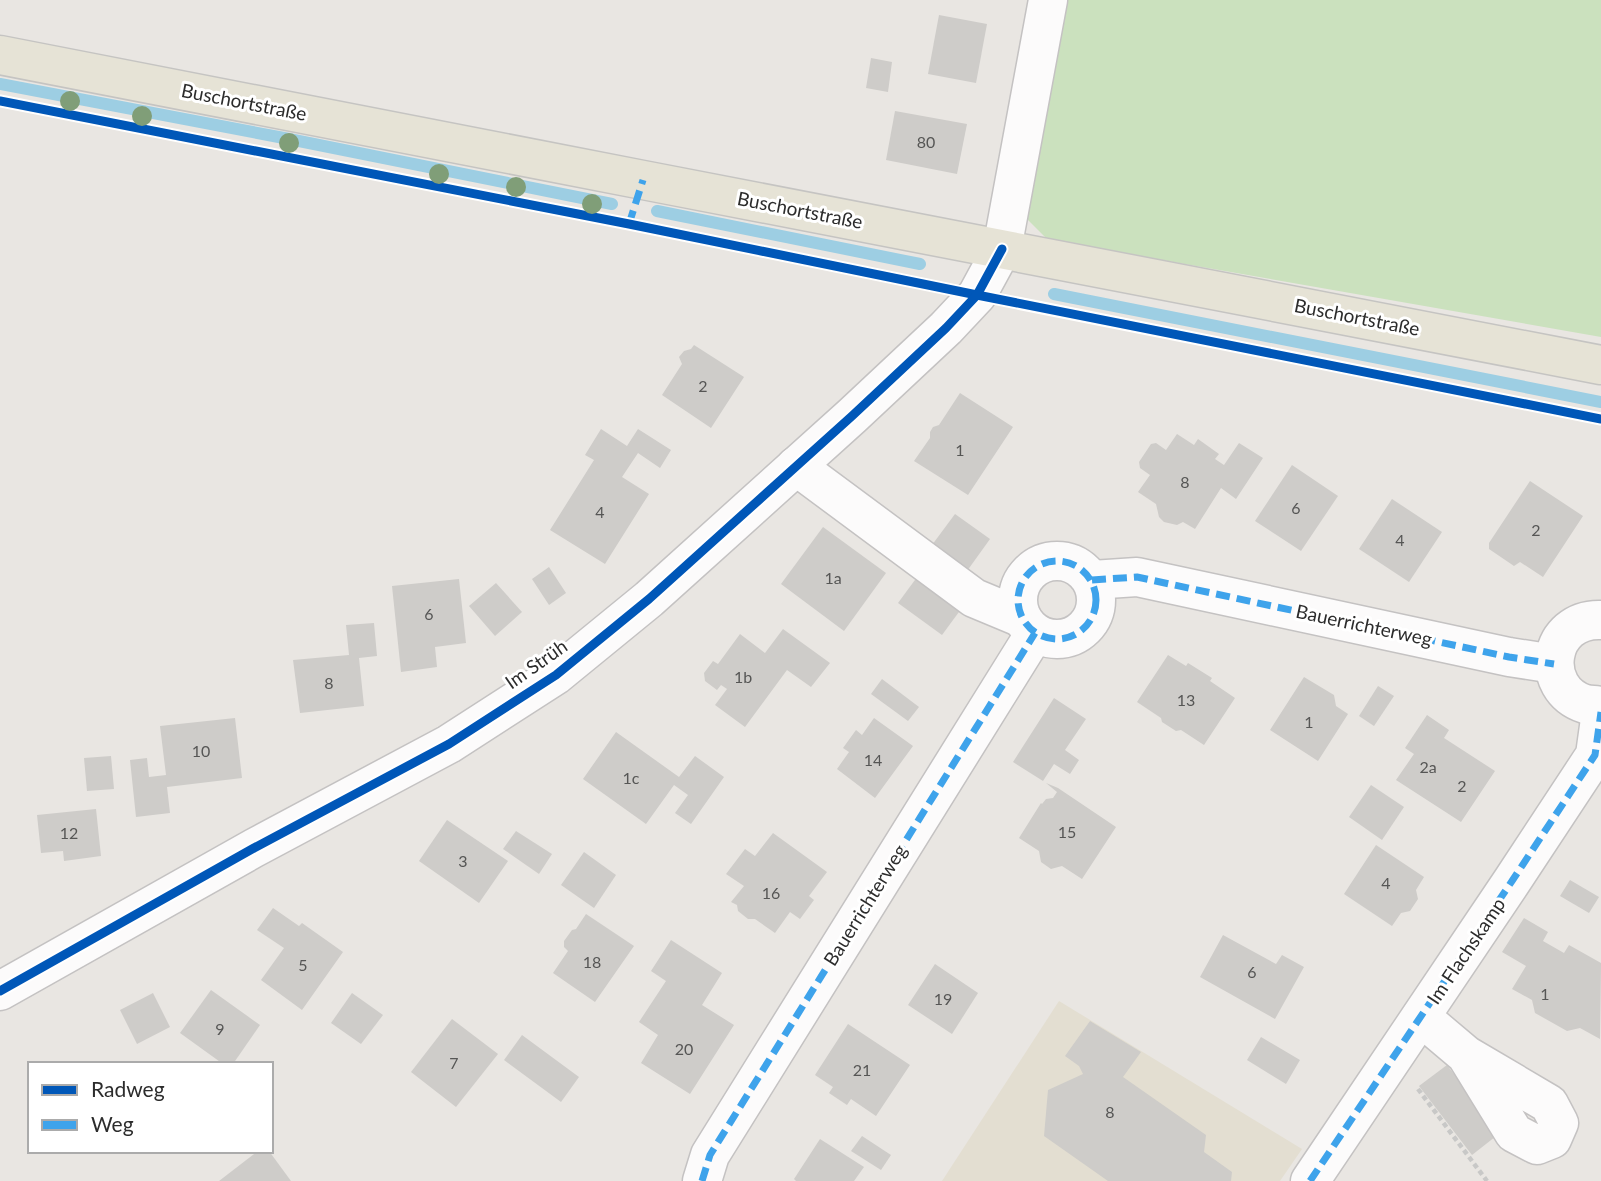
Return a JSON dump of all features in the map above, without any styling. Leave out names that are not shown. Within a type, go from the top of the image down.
[{"type":"main road","name":"Buschortstraße","points":[[0,55],[1601,365]]},
{"type":"street","name":"Im Strüh","points":[[0,991],[254,848],[449,744],[556,675],[649,599],[946,328],[977,295],[1002,249],[1048,0]]},
{"type":"street","points":[[796,466],[974,598],[1055,639],[1076,635],[1091,621],[1097,601],[1092,580],[1075,563],[1050,560],[1029,572],[1018,594],[1028,625]]},
{"type":"street","name":"Bauerrichterweg","points":[[1092,580],[1137,577],[1509,657],[1554,664]]},
{"type":"street","points":[[1601,620],[1589,620],[1571,627],[1558,644],[1554,664],[1558,681],[1569,695],[1584,704],[1601,706]]},
{"type":"street","name":"Bauerrichterweg","points":[[702,1181],[709,1155],[1028,625]]},
{"type":"street","name":"Im Flachskamp","points":[[1310,1181],[1595,755],[1601,712]]},
{"type":"street","points":[[1421,1017],[1466,1055]]},
{"type":"path","points":[[1394,1058],[1487,1181]]},
{"type":"shaded area","points":[[1059,1001],[1302,1149],[1280,1181],[942,1181]]},
{"type":"green space","points":[[1067,0],[1601,0],[1601,337],[1048,240],[1024,216]]},
{"type":"building","points":[[939,15],[987,24],[976,83],[928,74]]},
{"type":"building","points":[[871,58],[892,62],[888,92],[866,88]]},
{"type":"building","points":[[895,111],[967,124],[957,174],[886,160]]},
{"type":"building","points":[[694,345],[744,377],[711,428],[662,395],[682,364],[679,357]]},
{"type":"building","points":[[960,393],[1013,427],[968,495],[914,461],[930,438],[933,427],[939,425]]},
{"type":"building","points":[[601,429],[627,446],[638,429],[671,450],[660,468],[638,453],[622,477],[649,494],[605,564],[550,530],[594,460],[585,455]]},
{"type":"building","points":[[1177,434],[1194,445],[1198,439],[1219,454],[1215,459],[1224,465],[1239,443],[1263,458],[1236,499],[1221,488],[1195,529],[1183,522],[1177,525],[1164,522],[1159,517],[1156,504],[1138,492],[1150,475],[1140,468],[1139,462],[1151,444],[1156,443],[1166,450]]},
{"type":"building","points":[[1292,465],[1338,496],[1301,551],[1255,521]]},
{"type":"building","points":[[1530,481],[1583,516],[1543,577],[1520,562],[1514,566],[1489,549],[1489,543]]},
{"type":"building","points":[[1392,499],[1442,532],[1409,582],[1359,549]]},
{"type":"building","points":[[955,514],[990,539],[967,571],[932,545]]},
{"type":"building","points":[[823,527],[886,573],[844,631],[781,584]]},
{"type":"building","points":[[549,567],[566,593],[549,605],[532,579]]},
{"type":"building","points":[[923,569],[967,601],[942,635],[898,603]]},
{"type":"building","points":[[459,579],[466,643],[435,647],[437,667],[401,672],[392,586]]},
{"type":"building","points":[[496,583],[522,612],[495,636],[469,606]]},
{"type":"building","points":[[374,623],[377,656],[359,658],[364,706],[300,713],[293,660],[349,655],[346,625]]},
{"type":"building","points":[[783,629],[830,663],[811,687],[787,670],[745,727],[715,705],[727,689],[721,685],[717,690],[705,681],[704,673],[713,661],[718,664],[740,634],[765,653]]},
{"type":"building","points":[[1168,655],[1186,666],[1188,663],[1212,678],[1210,681],[1235,698],[1204,745],[1181,730],[1176,731],[1137,702]]},
{"type":"building","points":[[1304,677],[1334,695],[1336,706],[1348,714],[1318,761],[1270,730]]},
{"type":"building","points":[[882,679],[919,707],[908,721],[871,694]]},
{"type":"building","points":[[1378,686],[1394,696],[1374,726],[1359,716]]},
{"type":"building","points":[[1054,698],[1086,719],[1065,750],[1079,760],[1070,774],[1054,764],[1043,781],[1013,762]]},
{"type":"building","points":[[1427,715],[1449,730],[1444,738],[1495,771],[1461,822],[1396,780],[1414,754],[1405,748]]},
{"type":"building","points":[[235,718],[242,778],[167,787],[170,813],[136,817],[130,760],[147,758],[149,777],[166,775],[160,726]]},
{"type":"building","points":[[874,718],[913,746],[875,798],[837,769],[849,752],[843,748],[856,730],[862,735]]},
{"type":"building","points":[[616,732],[679,777],[695,756],[724,777],[691,824],[675,813],[688,795],[674,785],[646,824],[583,779]]},
{"type":"building","points":[[111,756],[114,789],[87,791],[84,758]]},
{"type":"building","points":[[1046,783],[1058,788],[1116,827],[1082,879],[1062,866],[1051,869],[1041,862],[1039,851],[1019,838],[1041,803],[1053,798],[1057,792]]},
{"type":"building","points":[[1371,785],[1404,807],[1382,840],[1349,817]]},
{"type":"building","points":[[96,809],[101,856],[64,861],[63,851],[41,853],[37,815]]},
{"type":"building","points":[[447,820],[508,861],[479,903],[419,861]]},
{"type":"building","points":[[516,831],[552,854],[539,874],[503,849]]},
{"type":"building","points":[[773,833],[827,872],[809,896],[814,900],[800,919],[790,912],[775,933],[738,911],[737,905],[731,902],[744,886],[726,874],[745,849],[755,856]]},
{"type":"building","points":[[1376,845],[1424,877],[1416,890],[1418,899],[1410,911],[1401,913],[1392,926],[1344,894]]},
{"type":"building","points":[[584,852],[616,875],[594,908],[561,885]]},
{"type":"building","points":[[1570,880],[1599,897],[1589,913],[1560,896]]},
{"type":"building","points":[[273,908],[299,926],[302,923],[343,952],[302,1010],[261,980],[284,948],[257,930]]},
{"type":"building","points":[[586,914],[634,946],[595,1002],[553,973],[568,951],[564,947],[564,941]]},
{"type":"building","points":[[1524,918],[1548,932],[1543,941],[1564,953],[1569,945],[1601,963],[1600,1039],[1580,1028],[1567,1031],[1535,1013],[1532,1000],[1512,989],[1526,966],[1502,952]]},
{"type":"building","points":[[1223,935],[1276,964],[1282,955],[1304,967],[1275,1019],[1200,977]]},
{"type":"building","points":[[671,940],[722,973],[702,1005],[734,1025],[690,1094],[641,1063],[658,1035],[639,1022],[666,981],[651,971]]},
{"type":"building","points":[[935,964],[978,993],[952,1034],[908,1005]]},
{"type":"building","points":[[211,990],[260,1025],[234,1062],[220,1062],[180,1033]]},
{"type":"building","points":[[153,993],[170,1027],[137,1044],[120,1010]]},
{"type":"building","points":[[352,993],[383,1015],[361,1044],[331,1023]]},
{"type":"building","points":[[452,1019],[498,1054],[456,1107],[411,1072]]},
{"type":"building","points":[[1090,1021],[1141,1052],[1123,1077],[1206,1135],[1204,1152],[1232,1172],[1231,1181],[1108,1181],[1044,1136],[1048,1090],[1083,1074],[1079,1066],[1065,1056]]},
{"type":"building","points":[[848,1024],[910,1065],[876,1116],[851,1099],[847,1105],[829,1093],[833,1087],[815,1075]]},
{"type":"building","points":[[522,1035],[579,1077],[561,1102],[504,1060]]},
{"type":"building","points":[[1261,1037],[1300,1060],[1286,1084],[1247,1060]]},
{"type":"building","points":[[1447,1065],[1500,1133],[1472,1155],[1419,1086]]},
{"type":"building","points":[[862,1136],[891,1155],[881,1170],[851,1151]]},
{"type":"building","points":[[820,1139],[864,1167],[854,1181],[794,1179]]},
{"type":"building","points":[[255,1153],[270,1153],[291,1181],[219,1181]]},
{"type":"waterway","points":[[0,84],[612,204]]},
{"type":"waterway","points":[[657,211],[920,264]]},
{"type":"waterway","points":[[1054,294],[1601,402]]},
{"type":"marked path","points":[[629,224],[643,180]]},
{"type":"marked path","points":[[1057,561],[1072,564],[1089,578],[1096,600],[1093,615],[1079,632],[1057,639],[1042,636],[1025,622],[1018,600],[1021,585],[1035,568],[1057,561]]},
{"type":"marked path","points":[[1092,580],[1137,577],[1509,657],[1554,664]]},
{"type":"marked path","points":[[702,1181],[710,1155],[1035,633]]},
{"type":"marked path","points":[[1310,1181],[1595,755],[1601,712]]},
{"type":"cycle path","points":[[0,101],[1601,419]]},
{"type":"cycle path","points":[[0,991],[254,848],[449,744],[556,675],[649,599],[946,328],[977,295],[1002,249]]}]
